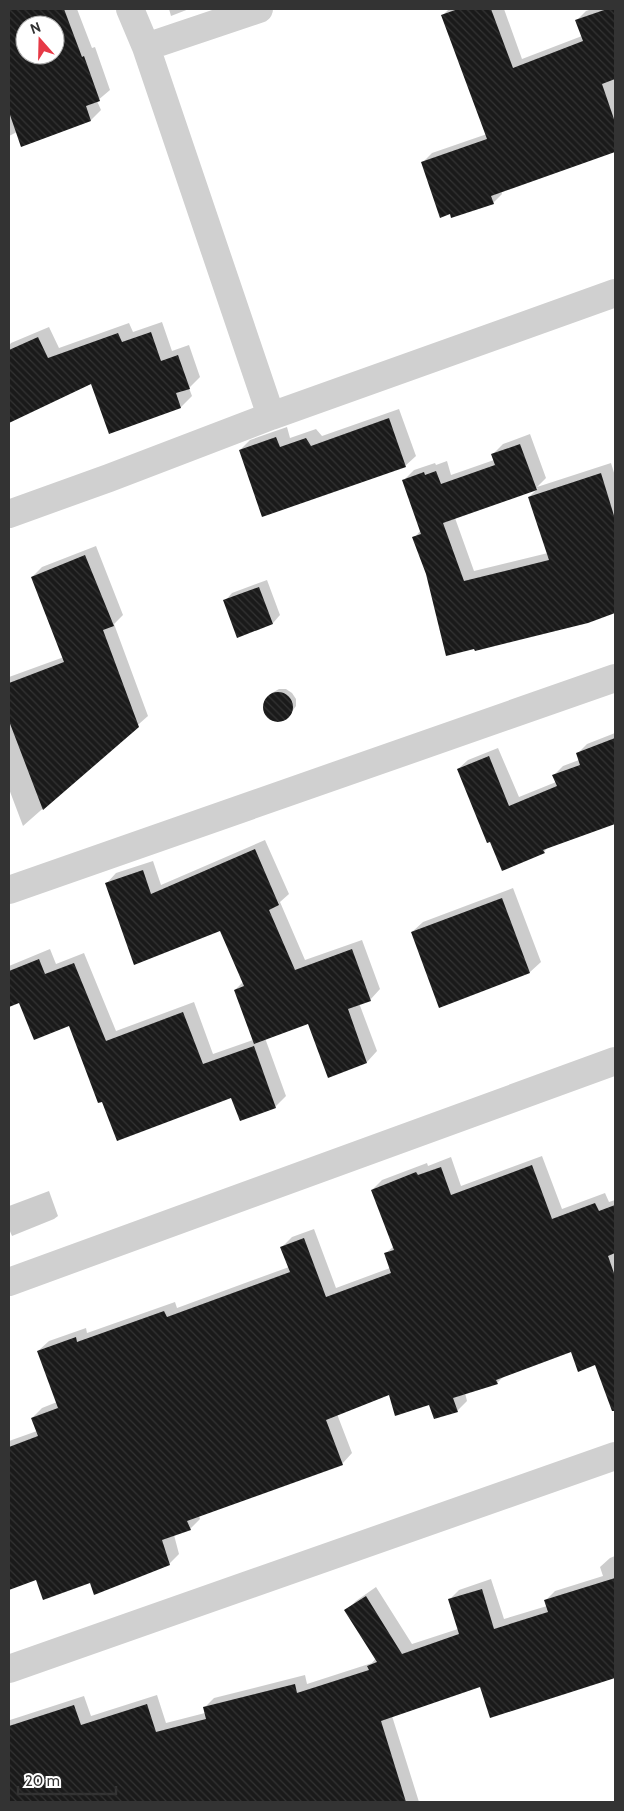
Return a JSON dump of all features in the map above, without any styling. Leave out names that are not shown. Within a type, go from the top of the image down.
[{"type":"street","points":[[130,9],[146,47],[270,416]]},
{"type":"street","points":[[146,47],[259,9]]},
{"type":"street","points":[[9,514],[270,416],[615,293]]},
{"type":"street","points":[[9,890],[615,678]]},
{"type":"street","points":[[9,1282],[615,1061]]},
{"type":"street","points":[[9,1669],[615,1456]]},
{"type":"building","points":[[9,9],[64,9],[100,101],[86,106],[91,121],[21,147],[9,112]]},
{"type":"building","points":[[458,9],[491,9],[513,68],[583,41],[575,20],[607,9],[615,9],[615,79],[602,84],[615,122],[615,152],[491,196],[494,204],[451,218],[450,214],[440,218],[421,162],[487,139],[441,15]]},
{"type":"building","points":[[151,332],[161,361],[178,355],[190,389],[176,393],[181,408],[109,434],[91,384],[9,423],[9,350],[38,337],[48,358],[118,333],[122,342]]},
{"type":"building","points":[[389,418],[406,467],[262,517],[239,450],[276,437],[280,447],[306,438],[311,446]]},
{"type":"building","points":[[520,444],[537,490],[443,523],[464,581],[549,560],[528,497],[601,473],[615,519],[615,613],[588,623],[475,651],[474,649],[446,656],[426,574],[412,537],[421,534],[402,480],[424,472],[425,475],[436,471],[441,484],[495,465],[491,454]]},
{"type":"building","points":[[85,555],[114,626],[103,630],[139,727],[43,810],[9,721],[9,683],[64,662],[31,577]]},
{"type":"building","points":[[259,587],[273,624],[237,638],[223,600]]},
{"type":"building","points":[[278,692],[289,696],[293,707],[289,718],[278,722],[267,718],[263,707],[267,696]]},
{"type":"building","points":[[615,738],[615,824],[543,850],[545,853],[502,871],[490,842],[487,843],[457,769],[489,756],[509,806],[557,786],[552,775],[580,765],[576,753]]},
{"type":"building","points":[[255,849],[279,905],[269,910],[295,970],[352,949],[371,1001],[348,1009],[367,1063],[328,1078],[308,1024],[254,1044],[234,990],[244,986],[220,931],[134,965],[105,883],[143,870],[151,894]]},
{"type":"building","points":[[502,898],[530,973],[439,1008],[411,932]]},
{"type":"building","points":[[39,959],[45,974],[74,963],[106,1041],[183,1012],[203,1064],[254,1046],[276,1108],[240,1121],[231,1098],[117,1141],[102,1102],[98,1103],[69,1026],[34,1040],[19,1003],[9,1007],[9,971]]},
{"type":"building","points":[[532,1165],[552,1219],[595,1203],[599,1211],[615,1205],[615,1253],[608,1256],[615,1276],[615,1411],[612,1411],[595,1365],[578,1372],[571,1352],[496,1380],[498,1384],[453,1398],[458,1412],[434,1419],[429,1405],[395,1416],[389,1395],[326,1420],[343,1465],[187,1521],[191,1530],[162,1540],[170,1565],[94,1595],[90,1583],[43,1600],[36,1580],[9,1590],[9,1447],[38,1436],[31,1418],[58,1408],[37,1351],[76,1337],[77,1342],[164,1311],[167,1317],[290,1272],[280,1247],[304,1238],[326,1297],[391,1273],[384,1253],[394,1250],[371,1190],[416,1172],[418,1175],[441,1167],[451,1195]]},
{"type":"building","points":[[615,1578],[615,1678],[490,1718],[480,1687],[381,1721],[406,1802],[9,1802],[9,1726],[74,1705],[81,1725],[147,1704],[156,1732],[206,1719],[203,1707],[295,1684],[297,1693],[369,1670],[367,1666],[377,1662],[344,1610],[366,1596],[402,1654],[459,1634],[448,1599],[482,1589],[494,1629],[548,1612],[544,1600]]}]
